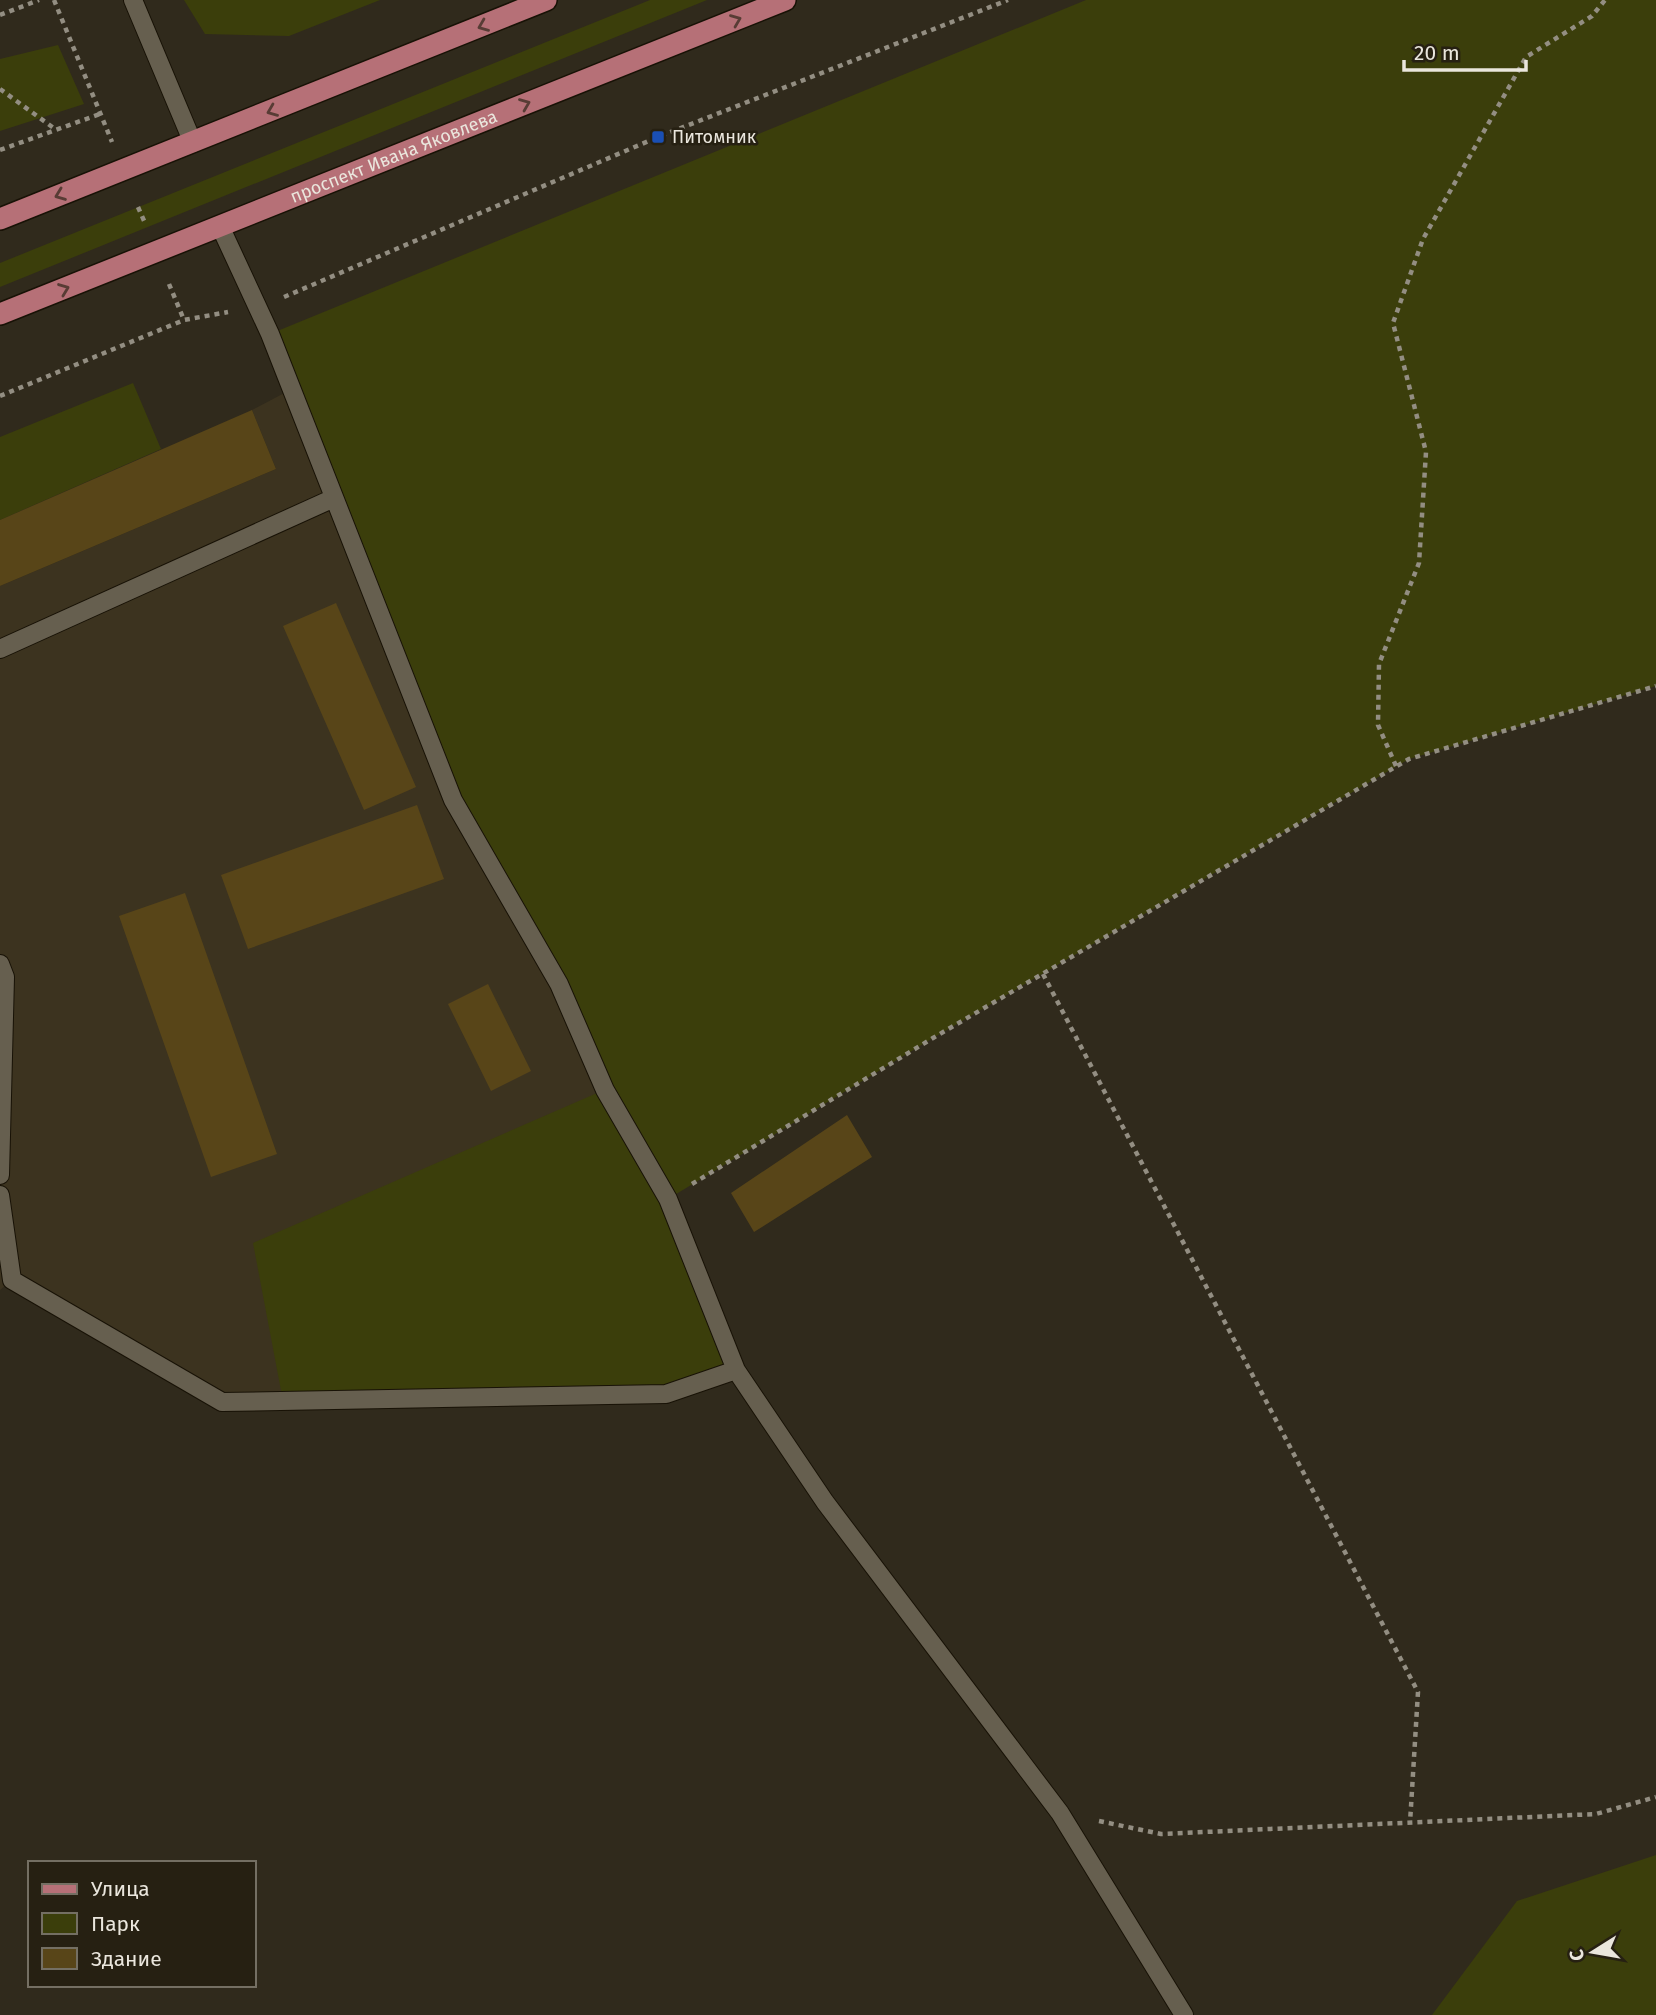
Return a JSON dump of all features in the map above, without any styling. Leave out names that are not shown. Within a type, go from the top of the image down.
[{"type":"main road","points":[[0,219],[546,0]]},
{"type":"main road","name":"проспект Ивана Яковлева","points":[[0,314],[785,0]]},
{"type":"lane","points":[[133,0],[194,143]]},
{"type":"lane","points":[[220,226],[259,307],[453,800],[559,984],[605,1090],[668,1199],[736,1370],[825,1502],[1060,1813],[1184,2015]]},
{"type":"lane","points":[[0,649],[334,498]]},
{"type":"lane","points":[[0,964],[5,978],[0,1175]]},
{"type":"lane","points":[[0,1195],[12,1280],[222,1402],[666,1394],[736,1370]]},
{"type":"path","points":[[0,15],[39,0]]},
{"type":"path","points":[[54,0],[113,146]]},
{"type":"path","points":[[0,396],[184,320],[259,307],[658,137],[1008,0]]},
{"type":"path","points":[[1396,766],[1378,725],[1379,664],[1419,563],[1426,452],[1393,323],[1423,239],[1526,57],[1592,16],[1605,0]]},
{"type":"path","points":[[0,89],[56,130]]},
{"type":"path","points":[[0,150],[100,114]]},
{"type":"path","points":[[138,207],[146,227]]},
{"type":"path","points":[[169,284],[184,320]]},
{"type":"path","points":[[668,1199],[1409,759],[1656,686]]},
{"type":"path","points":[[1043,974],[1418,1692],[1410,1823]]},
{"type":"path","points":[[1060,1813],[1161,1835],[1596,1814],[1656,1797]]},
{"type":"shaded area","points":[[292,389],[605,1090],[283,1401],[222,1402],[12,1280],[0,1290],[0,586],[276,469],[252,410]]},
{"type":"green space","points":[[184,0],[380,0],[289,36],[205,34]]},
{"type":"green space","points":[[650,0],[707,0],[0,287],[0,263]]},
{"type":"green space","points":[[1086,0],[1656,0],[1656,686],[1409,759],[933,1038],[668,1199],[736,1370],[666,1394],[283,1401],[253,1243],[604,1090],[559,984],[453,800],[270,334]]},
{"type":"green space","points":[[58,45],[84,104],[0,131],[0,59]]},
{"type":"green space","points":[[133,383],[161,449],[0,520],[0,437]]},
{"type":"green space","points":[[1656,1855],[1656,2015],[1432,2015],[1517,1901]]},
{"type":"building","points":[[252,410],[276,469],[0,586],[0,520]]},
{"type":"building","points":[[336,603],[416,787],[364,810],[283,626]]},
{"type":"building","points":[[417,805],[444,879],[248,949],[221,875]]},
{"type":"building","points":[[185,893],[277,1154],[211,1177],[119,916]]},
{"type":"building","points":[[488,984],[531,1071],[491,1091],[448,1004]]},
{"type":"building","points":[[847,1115],[872,1157],[754,1232],[731,1193]]},
{"type":"place","name":"Питомник","points":[[658,137]]}]
